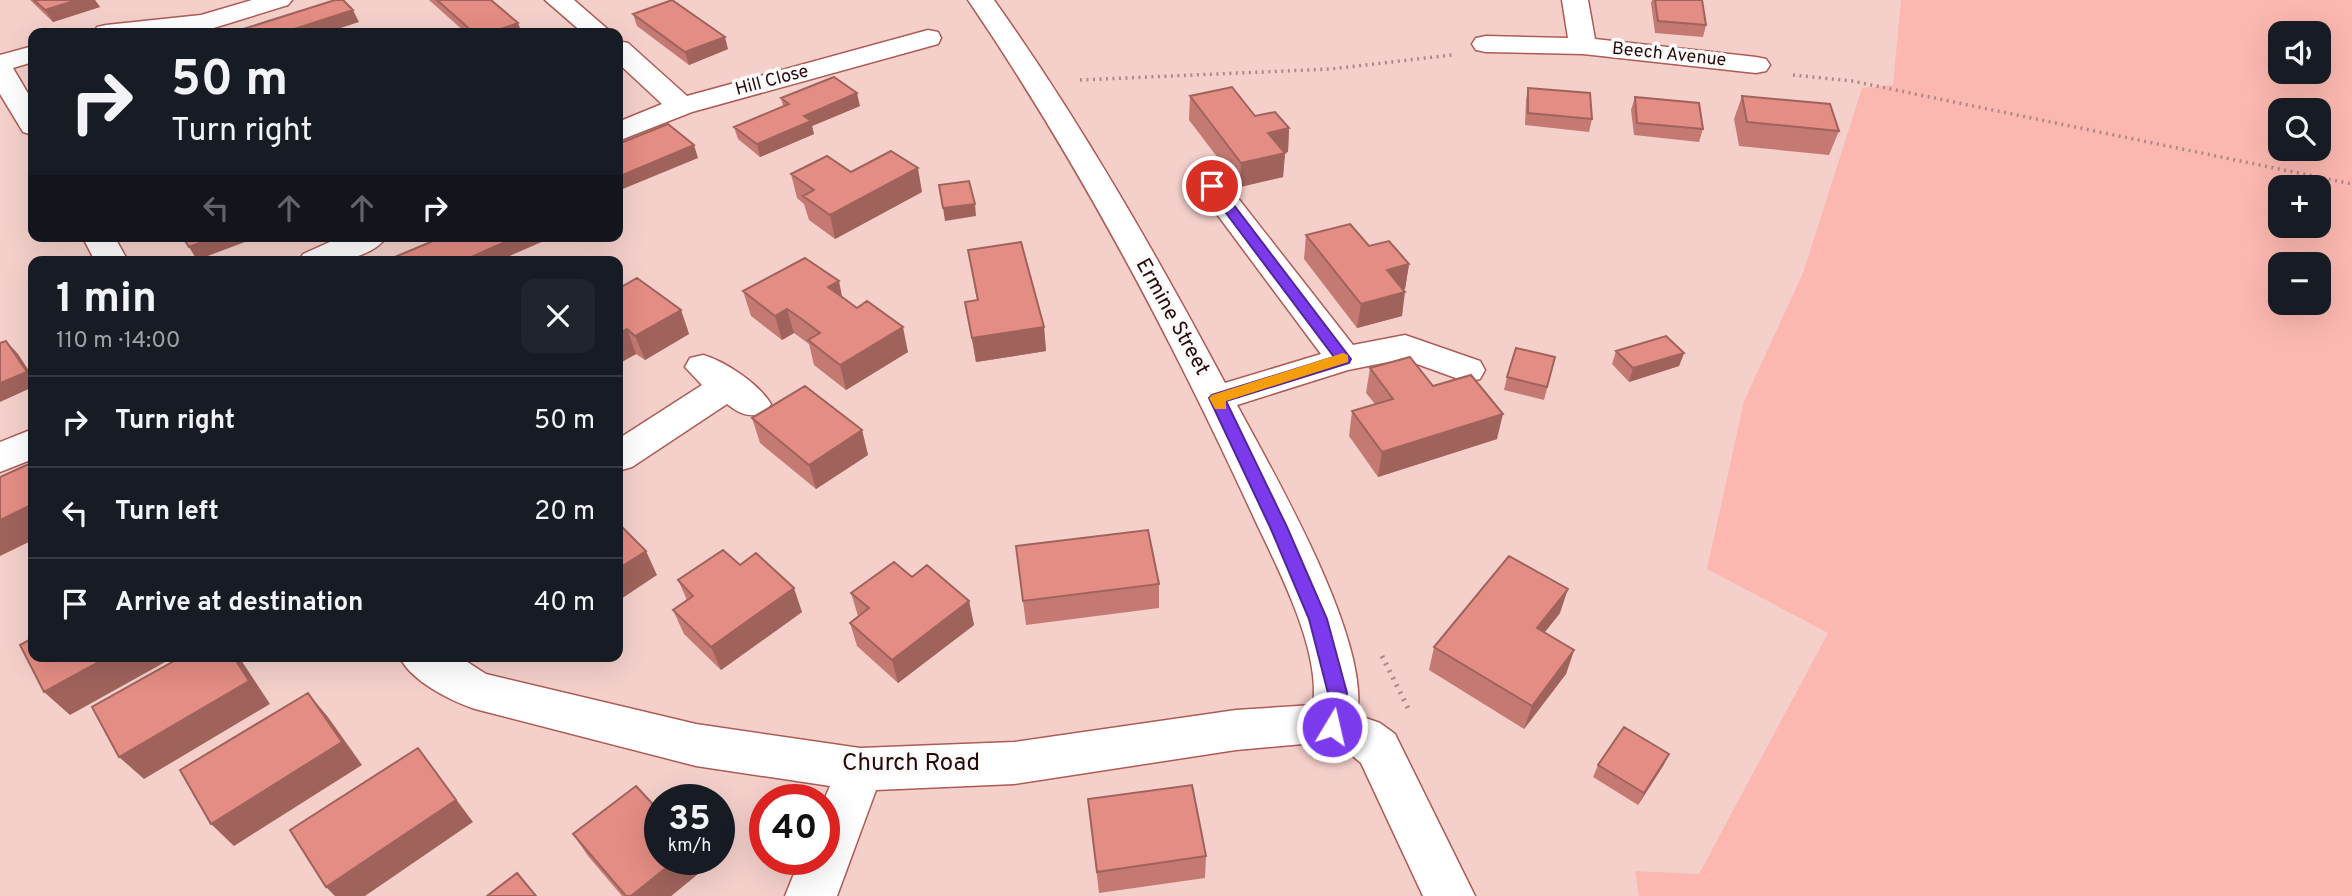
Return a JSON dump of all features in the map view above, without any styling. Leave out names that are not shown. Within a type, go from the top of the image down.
[{"type":"street","points":[[155,28],[204,23],[279,0]]},
{"type":"street","points":[[558,0],[593,28]]},
{"type":"street","name":"Ermine Street","points":[[979,0],[999,23],[1044,95],[1217,398],[1279,527],[1318,619],[1337,693],[1332,727]]},
{"type":"street","name":"Beech Avenue","points":[[1575,0],[1583,46]]},
{"type":"street","name":"Hill Close","points":[[623,130],[682,106],[928,38]]},
{"type":"street","name":"Beech Avenue","points":[[1486,44],[1583,46],[1756,65]]},
{"type":"street","points":[[623,53],[682,106]]},
{"type":"street","points":[[0,63],[28,55]]},
{"type":"street","points":[[0,70],[8,99],[28,121]]},
{"type":"street","points":[[1212,186],[1344,359]]},
{"type":"street","points":[[326,256],[358,242]]},
{"type":"street","points":[[1217,398],[1344,359],[1405,347],[1467,370]]},
{"type":"street","points":[[623,454],[728,386]]},
{"type":"street","points":[[0,458],[28,445]]},
{"type":"street","name":"Church Road","points":[[430,662],[475,691],[696,745],[860,769],[1014,763],[1236,730],[1303,724],[1332,727]]},
{"type":"street","points":[[1332,727],[1363,737],[1378,749],[1449,896]]},
{"type":"street","points":[[811,896],[860,769]]},
{"type":"path","points":[[1072,81],[1330,69],[1444,58],[1486,44]]},
{"type":"path","points":[[1756,65],[1770,73],[1852,81],[2352,184]]},
{"type":"shaded area","points":[[1901,0],[2352,0],[2352,896],[1639,896],[1635,871],[1699,874],[1828,633],[1707,569],[1744,401],[1803,273],[1862,88],[1893,85]]},
{"type":"building","points":[[34,0],[77,0],[45,10]]},
{"type":"building","points":[[335,0],[343,0],[353,10],[297,28],[246,28]]},
{"type":"building","points":[[437,0],[491,0],[518,23],[504,28],[468,28]]},
{"type":"building","points":[[672,0],[725,37],[685,52],[633,14]]},
{"type":"building","points":[[1655,0],[1702,0],[1706,25],[1658,21]]},
{"type":"building","points":[[834,77],[857,93],[804,116],[811,121],[757,144],[734,127],[789,104],[781,98]]},
{"type":"building","points":[[1232,87],[1255,116],[1275,112],[1289,128],[1268,133],[1285,153],[1241,163],[1190,96]]},
{"type":"building","points":[[1528,88],[1590,93],[1592,119],[1528,113]]},
{"type":"building","points":[[1742,96],[1830,104],[1839,131],[1747,122]]},
{"type":"building","points":[[1635,97],[1699,103],[1703,129],[1637,123]]},
{"type":"building","points":[[668,124],[694,145],[623,175],[623,142]]},
{"type":"building","points":[[891,151],[918,168],[830,215],[803,196],[814,190],[791,174],[827,156],[851,172]]},
{"type":"building","points":[[969,181],[975,204],[943,208],[939,185]]},
{"type":"building","points":[[1350,224],[1369,246],[1389,241],[1409,264],[1387,270],[1405,292],[1361,304],[1306,235]]},
{"type":"building","points":[[186,242],[202,242],[189,247]]},
{"type":"building","points":[[431,242],[505,242],[473,256],[397,256]]},
{"type":"building","points":[[1021,242],[1044,327],[972,338],[965,302],[978,300],[968,250]]},
{"type":"building","points":[[805,258],[839,281],[828,287],[857,308],[867,301],[903,327],[840,365],[808,340],[820,333],[803,320],[787,309],[775,316],[743,291]]},
{"type":"building","points":[[637,278],[681,310],[635,336],[627,329],[623,331],[623,286]]},
{"type":"building","points":[[1666,336],[1684,353],[1633,368],[1616,351]]},
{"type":"building","points":[[6,341],[27,372],[0,383],[0,343]]},
{"type":"building","points":[[1516,348],[1555,357],[1547,387],[1507,377]]},
{"type":"building","points":[[1410,357],[1433,386],[1471,375],[1503,414],[1382,452],[1352,411],[1393,399],[1370,368]]},
{"type":"building","points":[[805,386],[862,430],[809,465],[752,418]]},
{"type":"building","points":[[28,464],[28,506],[0,520],[0,477]]},
{"type":"building","points":[[623,528],[646,551],[623,566]]},
{"type":"building","points":[[1148,530],[1159,584],[1023,601],[1016,546]]},
{"type":"building","points":[[723,550],[740,565],[756,553],[794,588],[711,647],[673,610],[693,596],[678,580]]},
{"type":"building","points":[[1509,556],[1568,589],[1537,628],[1574,650],[1532,706],[1434,647]]},
{"type":"building","points":[[894,562],[912,577],[927,565],[969,601],[892,660],[850,623],[869,608],[851,593]]},
{"type":"building","points":[[28,641],[28,661],[20,645]]},
{"type":"building","points":[[29,662],[99,662],[44,692]]},
{"type":"building","points":[[172,662],[237,662],[249,681],[119,757],[92,707]]},
{"type":"building","points":[[308,693],[342,742],[211,824],[180,770]]},
{"type":"building","points":[[1624,727],[1669,754],[1644,793],[1598,765]]},
{"type":"building","points":[[418,748],[456,800],[326,887],[290,830]]},
{"type":"building","points":[[1192,785],[1206,856],[1097,872],[1088,799]]},
{"type":"building","points":[[636,786],[644,795],[644,875],[657,875],[631,896],[626,896],[573,834]]},
{"type":"building","points":[[517,873],[536,896],[487,896]]},
{"type":"slow traffic","points":[[1220,405],[1217,398],[1343,358]]},
{"type":"route","points":[[1212,186],[1344,359],[1217,398],[1279,527],[1318,619],[1335,677],[1337,693],[1332,727]]}]
